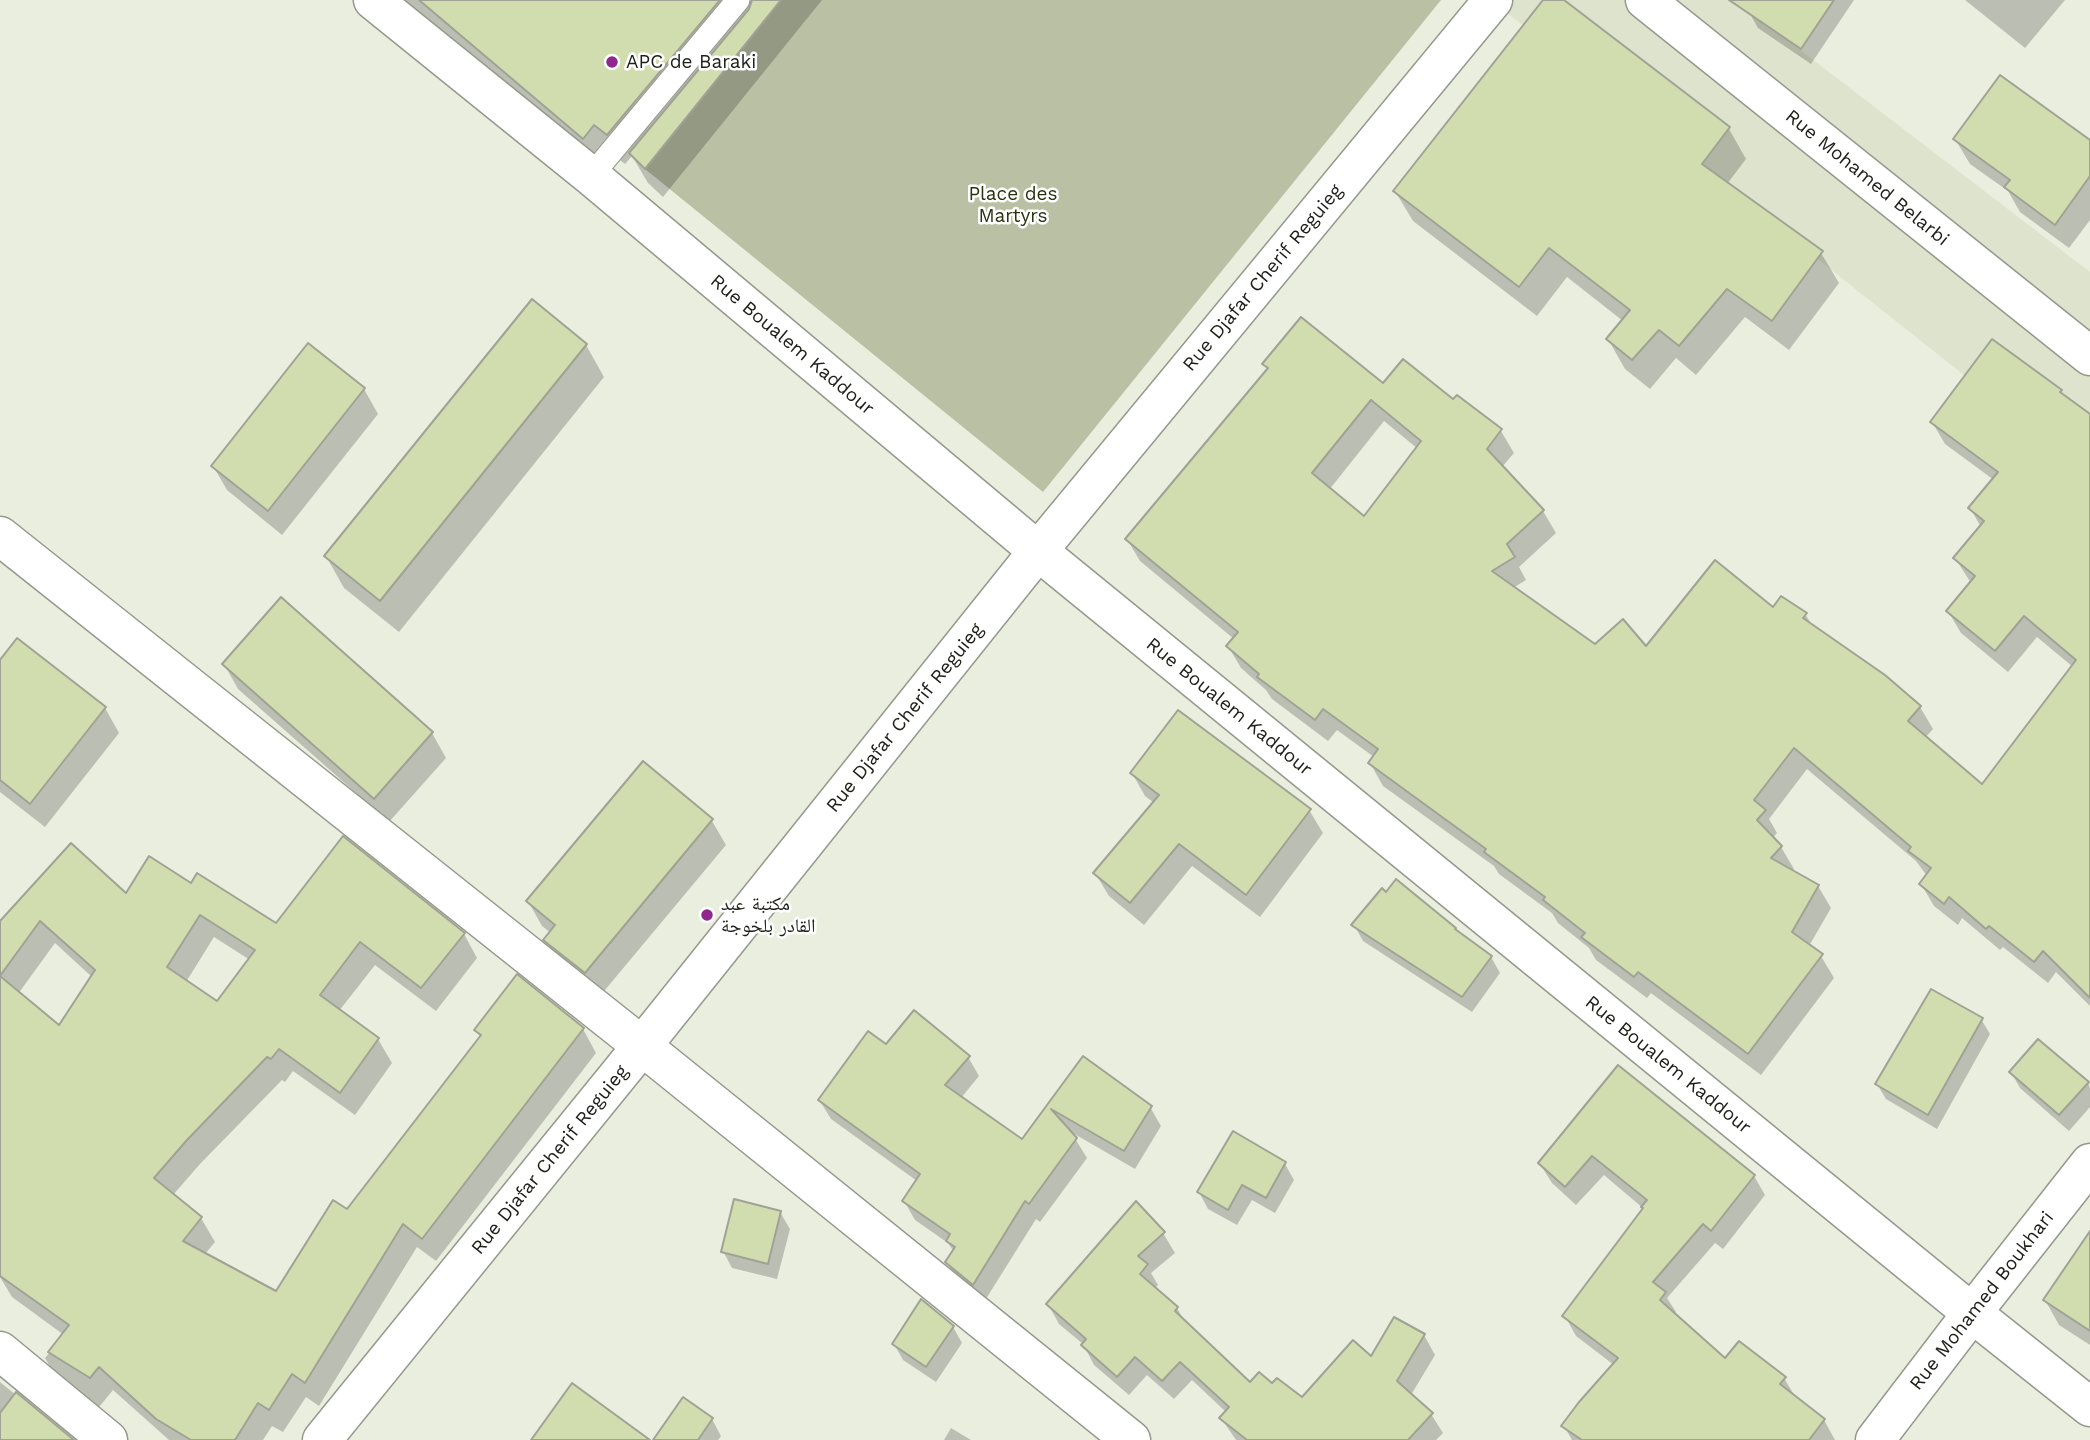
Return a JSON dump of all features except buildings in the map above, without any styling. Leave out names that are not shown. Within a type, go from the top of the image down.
[{"type":"street","name":"Rue Boualem Kaddour","points":[[373,0],[591,176],[1038,551],[2090,1407]]},
{"type":"street","name":"Rue Djafar Cherif Reguieg","points":[[322,1440],[1038,551],[1493,0]]},
{"type":"street","name":"Rue Mohamed Belarbi","points":[[1644,0],[2090,356]]},
{"type":"street","points":[[0,536],[642,1046],[1132,1440]]},
{"type":"street","name":"Rue Mohamed Boukhari","points":[[1875,1440],[2090,1163]]},
{"type":"street","points":[[0,1351],[108,1440]]},
{"type":"lane","points":[[591,176],[738,0]]},
{"type":"shaded area","points":[[1491,0],[1735,0],[2090,272],[2090,475]]},
{"type":"green space","name":"Place des Martyrs","points":[[781,0],[1441,0],[1043,492],[645,169]]},
{"type":"place","name":"APC de Baraki","points":[[612,62]]},
{"type":"place","name":"مكتبة عبد القادر بلخوجة","points":[[707,915]]}]
